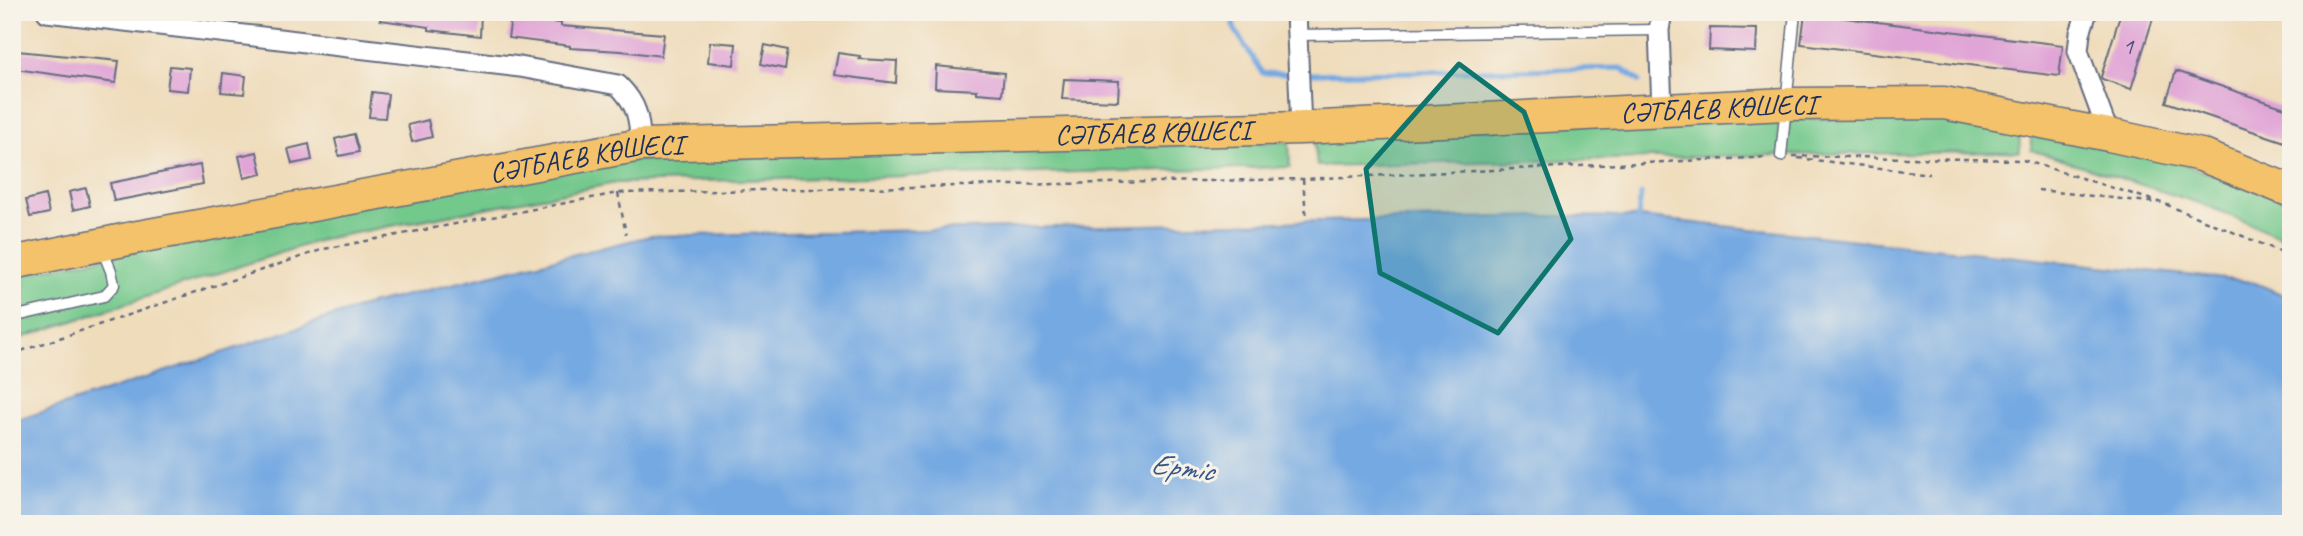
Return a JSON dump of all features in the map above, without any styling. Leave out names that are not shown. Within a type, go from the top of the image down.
[{"type":"main road","name":"СӘТБАЕВ КӨШЕСІ","points":[[12,262],[641,145],[1301,128],[1786,104],[1944,103],[2202,155],[2291,191]]},
{"type":"street","points":[[47,12],[520,67],[618,85],[629,96],[638,113],[641,145]]},
{"type":"street","points":[[1296,12],[1301,128]]},
{"type":"street","points":[[2087,12],[2078,51],[2109,135]]},
{"type":"street","points":[[1660,21],[1661,109]]},
{"type":"lane","points":[[1781,156],[1795,12]]},
{"type":"lane","points":[[1297,36],[1660,21]]},
{"type":"lane","points":[[12,317],[104,296],[114,285],[101,245]]},
{"type":"path","points":[[1781,156],[1930,174]]},
{"type":"path","points":[[12,354],[324,250],[618,193],[1303,179],[1781,156],[2023,160],[2165,204],[2291,256]]},
{"type":"path","points":[[1303,179],[1306,215]]},
{"type":"path","points":[[2038,190],[2165,204]]},
{"type":"path","points":[[618,193],[626,234]]},
{"type":"highlighted area","points":[[1459,64],[1524,112],[1571,239],[1498,333],[1380,273],[1366,169]]},
{"type":"green space","points":[[1933,117],[2019,125],[2020,152],[1317,166],[1314,138],[1661,120]]},
{"type":"green space","points":[[2031,127],[2129,148],[2291,202],[2291,241],[2205,205],[2031,150]]},
{"type":"green space","points":[[1289,142],[1290,167],[616,183],[323,239],[12,341],[12,276],[577,162]]},
{"type":"water","name":"Ертіс","points":[[1548,216],[1638,217],[2253,282],[2291,298],[2291,524],[12,524],[12,422],[370,304],[650,236]]},
{"type":"building","points":[[380,12],[481,13],[480,36],[429,30],[429,27],[380,20]]},
{"type":"building","points":[[2121,12],[2155,12],[2131,89],[2101,77]]},
{"type":"building","points":[[1805,13],[2063,45],[2059,76],[1801,44]]},
{"type":"building","points":[[511,18],[561,23],[561,26],[664,34],[661,56],[570,48],[508,38]]},
{"type":"building","points":[[1710,28],[1757,29],[1756,52],[1709,50]]},
{"type":"building","points":[[710,42],[736,44],[734,65],[708,62]]},
{"type":"building","points":[[765,45],[788,50],[785,69],[761,64]]},
{"type":"building","points":[[17,51],[119,61],[116,83],[15,69]]},
{"type":"building","points":[[838,53],[860,56],[859,59],[897,61],[896,83],[834,75]]},
{"type":"building","points":[[170,66],[190,68],[188,91],[167,89]]},
{"type":"building","points":[[936,66],[1004,73],[1002,95],[977,93],[977,90],[935,88]]},
{"type":"building","points":[[2176,71],[2291,110],[2291,144],[2166,102]]},
{"type":"building","points":[[223,73],[246,76],[244,94],[221,92]]},
{"type":"building","points":[[1064,79],[1119,81],[1118,101],[1062,99]]},
{"type":"building","points":[[372,92],[388,94],[385,118],[369,117]]},
{"type":"building","points":[[428,120],[432,137],[412,142],[408,125]]},
{"type":"building","points":[[354,134],[359,152],[339,156],[335,139]]},
{"type":"building","points":[[309,144],[312,160],[292,164],[288,149]]},
{"type":"building","points":[[257,152],[262,174],[244,178],[239,156]]},
{"type":"building","points":[[200,165],[203,184],[114,201],[110,183]]},
{"type":"building","points":[[86,188],[90,206],[73,210],[69,192]]},
{"type":"building","points":[[45,195],[49,213],[30,217],[26,200]]},
{"type":"waterway","points":[[1233,12],[1234,28],[1262,73],[1294,74]]},
{"type":"waterway","points":[[1304,74],[1621,68],[1639,81]]},
{"type":"waterway","points":[[1638,217],[1641,194]]}]
